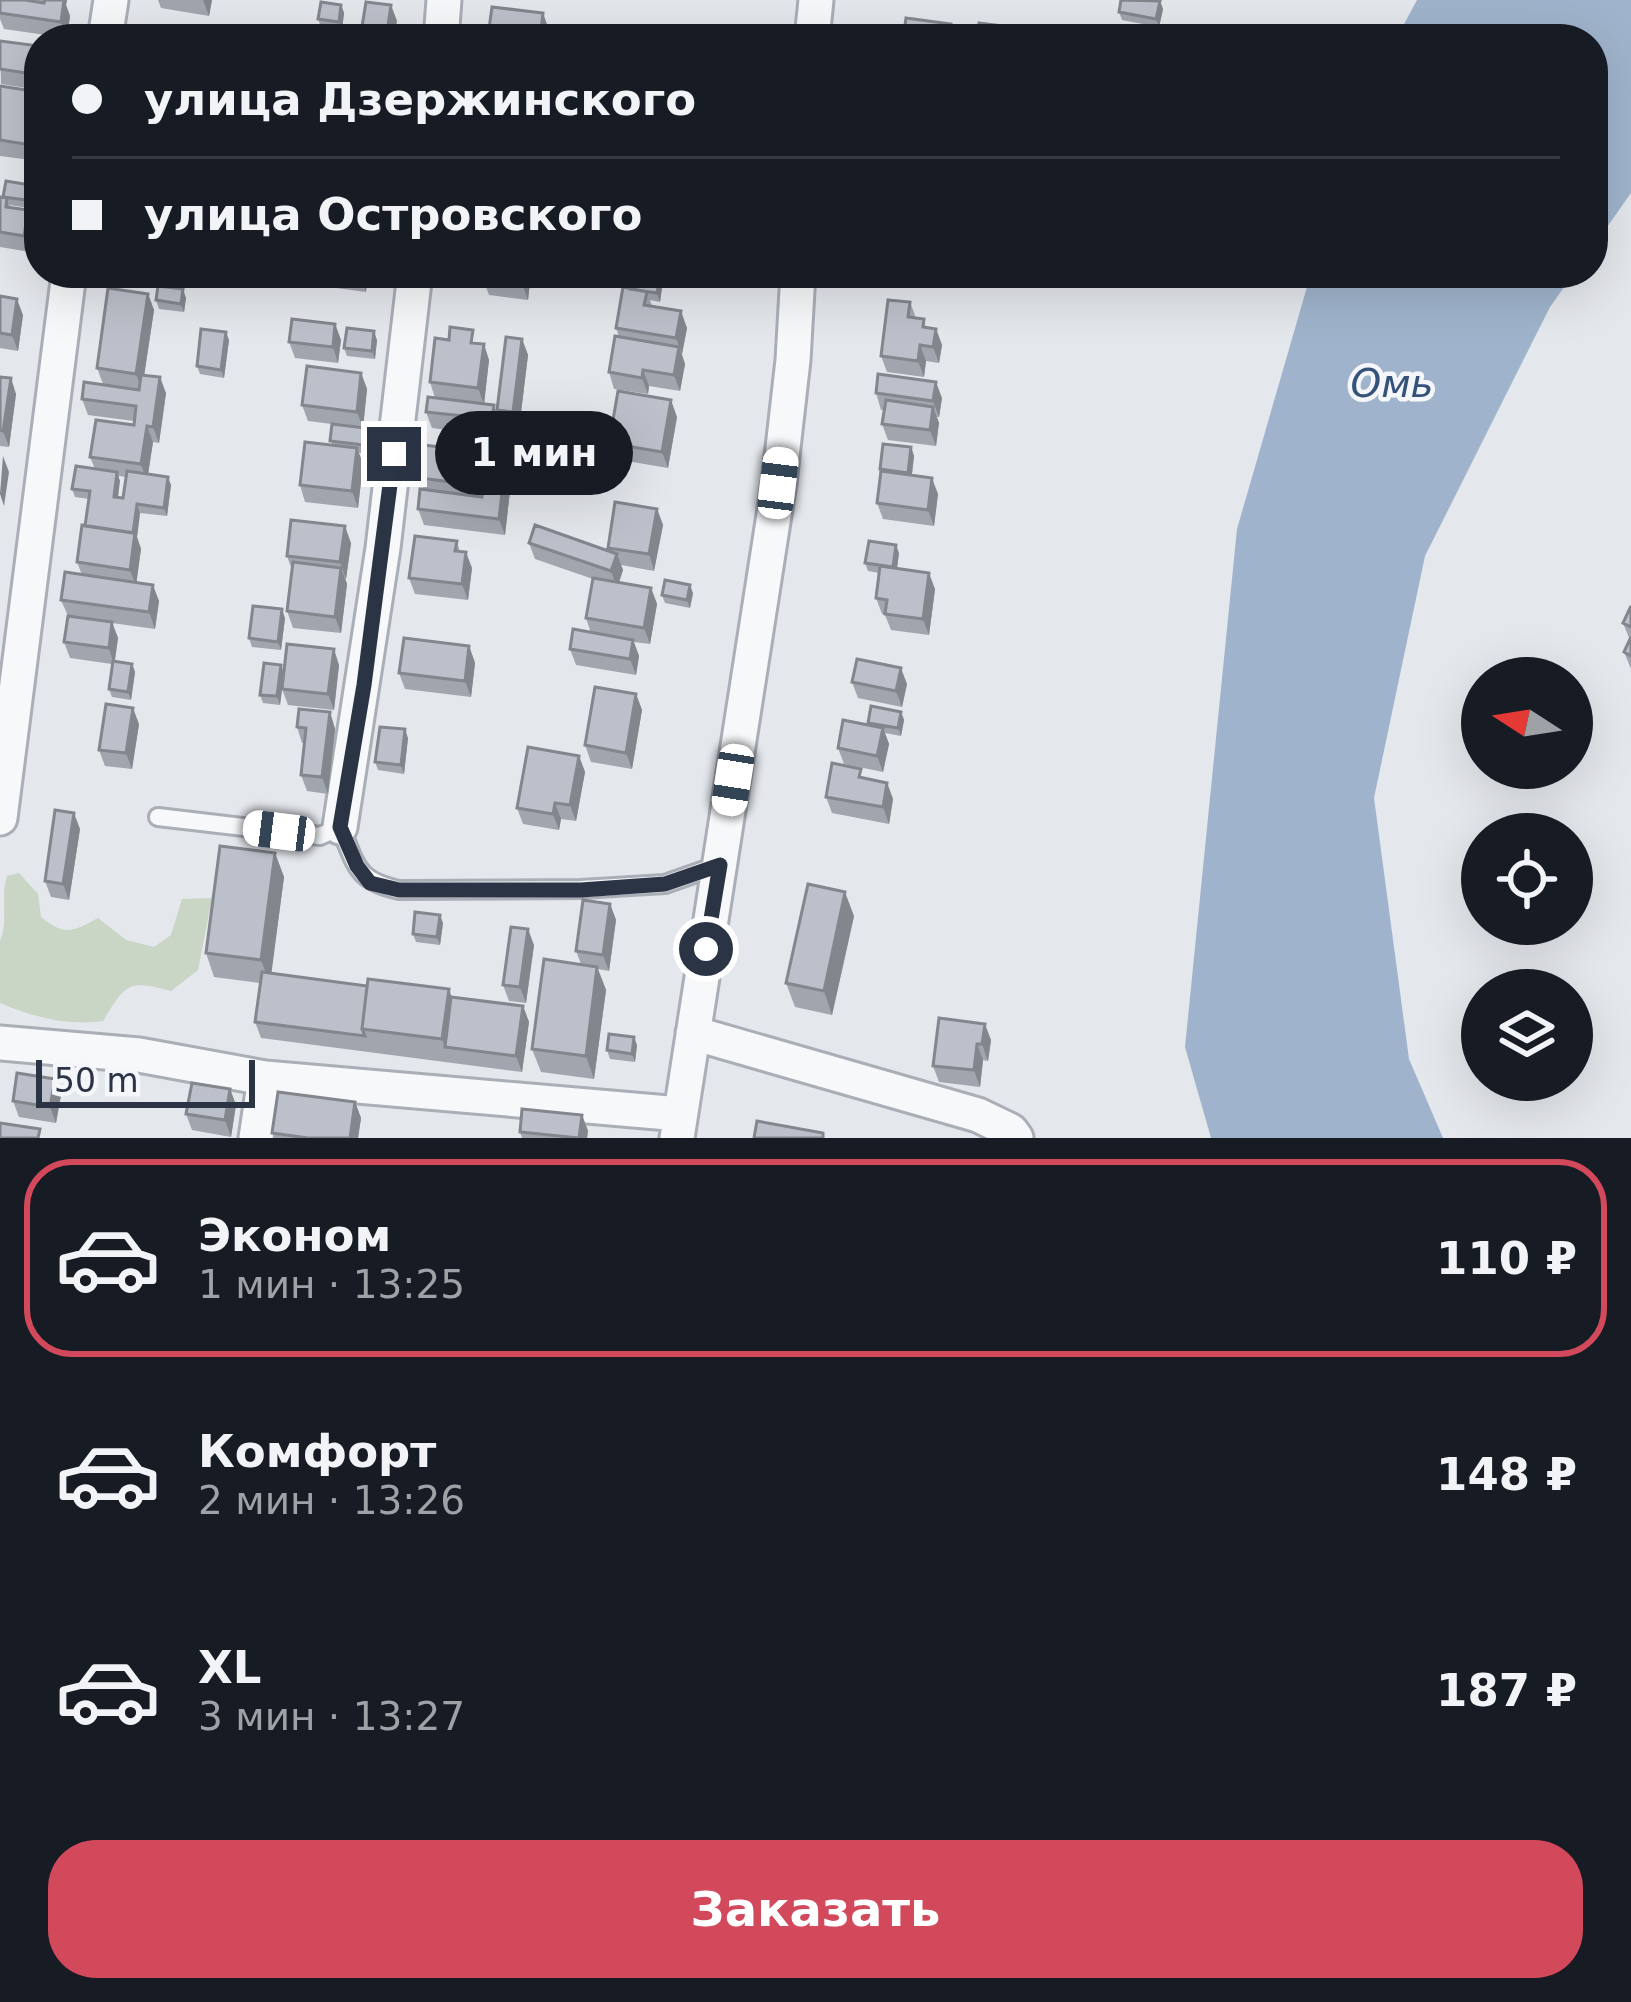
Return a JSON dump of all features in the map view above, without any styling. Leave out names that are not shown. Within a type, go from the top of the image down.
[{"type":"street","points":[[0,818],[67,288]]},
{"type":"street","points":[[340,827],[374,616],[413,288]]},
{"type":"street","points":[[0,1043],[139,1054],[265,1078],[678,1126],[778,483],[794,359],[797,288]]},
{"type":"street","points":[[693,1033],[978,1115],[1012,1131],[1016,1138]]},
{"type":"street","points":[[256,1138],[265,1078]]},
{"type":"lane","points":[[158,817],[320,836],[340,827],[370,883],[399,890],[581,890],[665,884],[720,865]]},
{"type":"green space","points":[[19,873],[38,894],[41,917],[56,927],[75,929],[98,918],[126,940],[154,947],[171,935],[182,899],[212,898],[198,970],[171,991],[145,985],[129,988],[103,1021],[50,1019],[0,1003],[5,884],[7,876]]},
{"type":"water","points":[[1417,0],[1631,0],[1631,193],[1608,226],[1608,24],[1404,24]]},
{"type":"water","name":"Омь","points":[[1307,288],[1563,288],[1425,556],[1374,798],[1409,1059],[1443,1138],[1211,1138],[1185,1047],[1237,529]]},
{"type":"building","points":[[0,0],[64,0],[61,22],[0,13]]},
{"type":"building","points":[[1121,0],[1160,1],[1156,19],[1119,12]]},
{"type":"building","points":[[321,2],[341,5],[339,22],[318,19]]},
{"type":"building","points":[[366,2],[391,5],[388,24],[362,24]]},
{"type":"building","points":[[492,7],[543,13],[542,24],[490,24]]},
{"type":"building","points":[[906,18],[951,24],[905,24]]},
{"type":"building","points":[[0,41],[24,44],[24,73],[0,69]]},
{"type":"building","points":[[0,86],[24,90],[24,144],[0,140]]},
{"type":"building","points":[[6,181],[24,184],[24,200],[3,197]]},
{"type":"building","points":[[0,197],[7,198],[6,207],[24,209],[24,236],[0,232]]},
{"type":"building","points":[[108,288],[148,294],[136,374],[97,368]]},
{"type":"building","points":[[158,288],[183,289],[181,304],[156,300]]},
{"type":"building","points":[[623,288],[647,292],[644,305],[681,311],[676,338],[616,328]]},
{"type":"building","points":[[0,296],[17,299],[12,335],[0,333]]},
{"type":"building","points":[[888,300],[910,302],[908,317],[924,319],[923,327],[936,329],[933,347],[920,345],[918,361],[881,356]]},
{"type":"building","points":[[292,319],[335,324],[333,347],[289,342]]},
{"type":"building","points":[[450,327],[473,330],[471,343],[484,344],[478,388],[430,382],[435,338],[449,340]]},
{"type":"building","points":[[347,328],[374,331],[372,351],[344,348]]},
{"type":"building","points":[[201,329],[226,332],[221,370],[197,366]]},
{"type":"building","points":[[615,336],[679,347],[674,375],[643,370],[642,378],[609,372]]},
{"type":"building","points":[[506,337],[522,339],[513,412],[497,410]]},
{"type":"building","points":[[307,366],[361,373],[357,412],[302,405]]},
{"type":"building","points":[[878,374],[936,382],[933,401],[876,393]]},
{"type":"building","points":[[141,375],[160,377],[153,427],[147,426],[141,464],[90,457],[96,420],[134,425],[136,406],[82,399],[84,382],[139,390]]},
{"type":"building","points":[[0,377],[11,378],[3,431],[0,430]]},
{"type":"building","points":[[618,391],[671,400],[662,452],[609,443]]},
{"type":"building","points":[[428,397],[494,405],[492,419],[426,412]]},
{"type":"building","points":[[886,400],[933,407],[930,430],[882,424]]},
{"type":"building","points":[[332,424],[365,428],[364,445],[330,441]]},
{"type":"building","points":[[305,442],[357,448],[352,491],[300,485]]},
{"type":"building","points":[[883,444],[911,447],[908,473],[880,469]]},
{"type":"building","points":[[424,445],[472,451],[468,484],[420,478]]},
{"type":"building","points":[[76,466],[117,472],[114,497],[123,498],[127,471],[168,477],[164,508],[137,504],[133,533],[85,526],[90,491],[72,489]]},
{"type":"building","points":[[881,471],[932,478],[928,510],[877,503]]},
{"type":"building","points":[[485,472],[504,475],[499,519],[418,509],[420,489],[482,497]]},
{"type":"building","points":[[615,502],[657,509],[649,554],[608,548]]},
{"type":"building","points":[[291,520],[345,526],[340,562],[287,556]]},
{"type":"building","points":[[82,525],[135,533],[130,570],[77,562]]},
{"type":"building","points":[[535,525],[617,554],[611,571],[529,543]]},
{"type":"building","points":[[415,536],[457,541],[455,551],[466,552],[462,584],[409,578]]},
{"type":"building","points":[[869,541],[896,545],[893,567],[865,563]]},
{"type":"building","points":[[293,562],[341,568],[335,617],[287,611]]},
{"type":"building","points":[[880,566],[929,573],[923,619],[885,614],[887,600],[876,598]]},
{"type":"building","points":[[65,572],[153,585],[149,612],[61,600]]},
{"type":"building","points":[[593,578],[651,588],[644,628],[586,618]]},
{"type":"building","points":[[665,580],[690,585],[687,600],[662,595]]},
{"type":"building","points":[[253,606],[282,609],[278,642],[249,638]]},
{"type":"building","points":[[68,616],[112,622],[109,648],[64,642]]},
{"type":"building","points":[[573,629],[633,640],[630,659],[570,649]]},
{"type":"building","points":[[404,638],[469,646],[465,681],[399,673]]},
{"type":"building","points":[[287,644],[334,649],[328,694],[282,689]]},
{"type":"building","points":[[857,659],[901,668],[896,691],[852,682]]},
{"type":"building","points":[[113,661],[132,664],[128,692],[109,689]]},
{"type":"building","points":[[264,663],[281,665],[277,696],[260,695]]},
{"type":"building","points":[[595,687],[636,694],[626,753],[585,745]]},
{"type":"building","points":[[106,704],[133,708],[126,753],[99,750]]},
{"type":"building","points":[[871,706],[901,712],[898,728],[868,723]]},
{"type":"building","points":[[299,709],[330,712],[322,777],[301,775],[306,728],[297,727]]},
{"type":"building","points":[[843,720],[883,728],[877,756],[838,748]]},
{"type":"building","points":[[380,727],[405,729],[401,765],[375,762]]},
{"type":"building","points":[[528,747],[579,756],[570,805],[555,803],[553,814],[517,808]]},
{"type":"building","points":[[832,763],[861,769],[859,777],[887,783],[883,807],[826,797]]},
{"type":"building","points":[[55,810],[74,813],[63,884],[45,881]]},
{"type":"building","points":[[220,846],[275,853],[261,960],[206,953]]},
{"type":"building","points":[[808,884],[845,892],[824,991],[786,983]]},
{"type":"building","points":[[583,900],[610,904],[603,955],[576,951]]},
{"type":"building","points":[[415,912],[440,915],[437,937],[413,934]]},
{"type":"building","points":[[511,927],[528,929],[520,987],[503,985]]},
{"type":"building","points":[[544,959],[597,967],[586,1056],[532,1049]]},
{"type":"building","points":[[262,972],[367,986],[365,1036],[255,1022]]},
{"type":"building","points":[[368,979],[449,989],[442,1039],[362,1029]]},
{"type":"building","points":[[451,997],[523,1006],[516,1056],[445,1047]]},
{"type":"building","points":[[939,1018],[985,1024],[974,1070],[933,1066]]},
{"type":"building","points":[[609,1034],[634,1037],[632,1054],[607,1050]]},
{"type":"building","points":[[17,1073],[55,1079],[50,1107],[13,1101]]},
{"type":"building","points":[[192,1083],[230,1089],[225,1120],[186,1114]]},
{"type":"building","points":[[278,1092],[355,1102],[350,1138],[272,1133]]},
{"type":"building","points":[[522,1109],[582,1115],[579,1138],[520,1132]]},
{"type":"building","points":[[757,1121],[823,1133],[823,1138],[754,1138]]},
{"type":"building","points":[[0,1123],[40,1129],[38,1138],[0,1138]]},
{"type":"route","points":[[394,454],[340,827],[357,866],[370,883],[399,890],[581,890],[665,884],[720,865],[706,949]]}]
